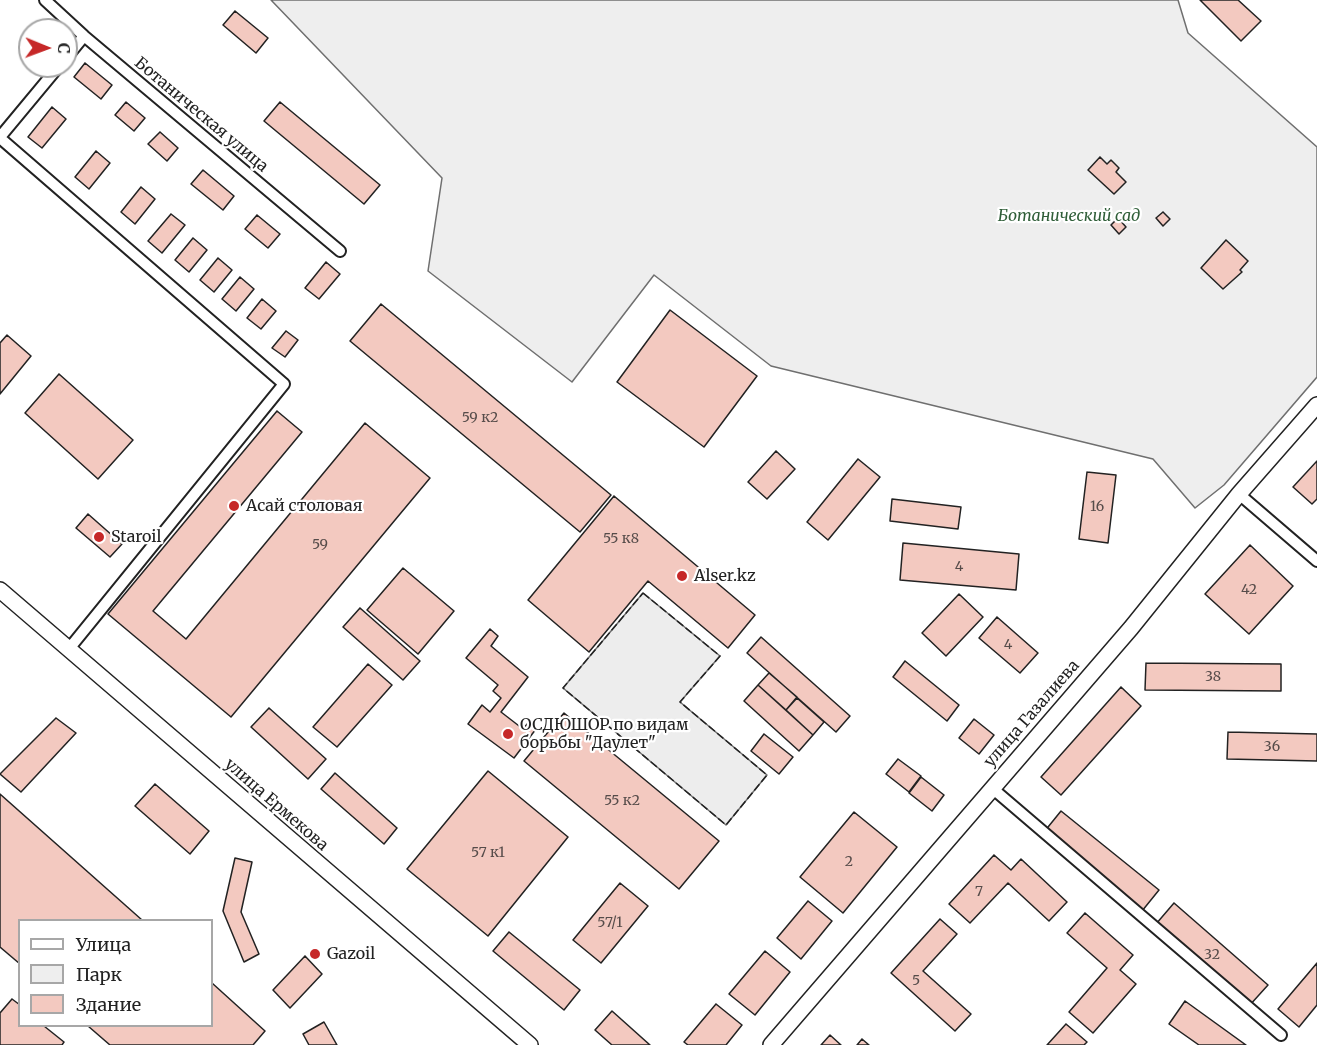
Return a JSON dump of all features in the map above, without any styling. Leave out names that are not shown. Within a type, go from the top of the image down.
[{"type":"main road","name":"улица Газалиева","points":[[771,1045],[1131,627],[1239,494],[1317,405]]},
{"type":"main road","name":"улица Ермекова","points":[[0,590],[531,1045]]},
{"type":"street","name":"Ботаническая улица","points":[[45,0],[84,36],[340,251]]},
{"type":"street","points":[[78,43],[84,36]]},
{"type":"street","points":[[49,78],[0,137],[284,384],[68,650]]},
{"type":"street","points":[[1239,494],[1317,561]]},
{"type":"street","points":[[992,788],[1281,1035]]},
{"type":"green space","name":"Ботанический сад","points":[[271,0],[1178,0],[1188,33],[1317,147],[1317,377],[1224,485],[1195,508],[1153,459],[771,366],[654,275],[572,382],[428,271],[442,178]]},
{"type":"shaded area","points":[[643,593],[720,656],[680,702],[767,775],[726,825],[563,688]]},
{"type":"building","points":[[1200,0],[1238,0],[1261,21],[1241,41]]},
{"type":"building","points":[[235,11],[268,38],[256,53],[223,25]]},
{"type":"building","points":[[85,63],[112,85],[101,99],[75,78],[78,78],[78,72]]},
{"type":"building","points":[[126,102],[145,118],[134,131],[115,115]]},
{"type":"building","points":[[280,102],[380,185],[364,204],[264,121]]},
{"type":"building","points":[[52,107],[66,119],[42,148],[28,137]]},
{"type":"building","points":[[160,132],[178,148],[167,161],[148,144]]},
{"type":"building","points":[[96,151],[110,163],[89,189],[75,177]]},
{"type":"building","points":[[1100,157],[1107,164],[1111,160],[1119,168],[1116,172],[1126,182],[1114,194],[1088,170]]},
{"type":"building","points":[[203,170],[234,196],[223,210],[191,184]]},
{"type":"building","points":[[141,187],[155,199],[135,224],[121,212]]},
{"type":"building","points":[[1163,212],[1170,219],[1163,226],[1156,218]]},
{"type":"building","points":[[171,214],[185,225],[162,253],[148,241]]},
{"type":"building","points":[[257,215],[280,234],[268,248],[245,229]]},
{"type":"building","points":[[1118,218],[1126,227],[1119,234],[1111,225]]},
{"type":"building","points":[[193,238],[207,250],[189,272],[175,260]]},
{"type":"building","points":[[1226,240],[1248,261],[1240,270],[1242,272],[1223,289],[1201,268]]},
{"type":"building","points":[[218,258],[232,270],[214,292],[200,280]]},
{"type":"building","points":[[326,262],[340,274],[319,299],[305,288]]},
{"type":"building","points":[[240,277],[254,289],[236,311],[222,299]]},
{"type":"building","points":[[262,299],[276,311],[261,329],[247,318]]},
{"type":"building","points":[[381,304],[611,495],[580,532],[350,341]]},
{"type":"building","points":[[670,310],[757,376],[704,447],[617,382]]},
{"type":"building","points":[[286,331],[298,340],[285,357],[272,348]]},
{"type":"building","points":[[7,335],[31,356],[0,394],[0,343]]},
{"type":"building","points":[[59,374],[133,440],[98,479],[25,413]]},
{"type":"building","points":[[277,411],[302,432],[153,611],[186,639],[365,423],[430,478],[231,717],[108,614]]},
{"type":"building","points":[[776,451],[795,469],[767,499],[748,482]]},
{"type":"building","points":[[858,459],[880,477],[828,540],[807,522]]},
{"type":"building","points":[[1317,461],[1317,499],[1312,504],[1293,487]]},
{"type":"building","points":[[1087,472],[1116,475],[1108,543],[1079,539]]},
{"type":"building","points":[[614,496],[755,615],[728,648],[648,581],[589,652],[528,600]]},
{"type":"building","points":[[892,499],[961,507],[958,529],[890,521]]},
{"type":"building","points":[[88,514],[122,544],[110,557],[76,528]]},
{"type":"building","points":[[903,543],[1019,554],[1016,590],[900,580]]},
{"type":"building","points":[[1250,545],[1293,586],[1249,634],[1205,594]]},
{"type":"building","points":[[403,568],[454,611],[418,654],[367,610]]},
{"type":"building","points":[[959,594],[983,617],[946,656],[922,633]]},
{"type":"building","points":[[360,608],[420,661],[403,680],[343,627]]},
{"type":"building","points":[[997,617],[1038,653],[1020,673],[979,638]]},
{"type":"building","points":[[490,629],[498,636],[491,646],[528,677],[501,712],[523,729],[528,723],[536,729],[514,758],[468,724],[482,705],[490,712],[501,698],[493,691],[498,685],[466,658]]},
{"type":"building","points":[[761,637],[850,716],[836,732],[747,653]]},
{"type":"building","points":[[905,661],[959,705],[947,721],[893,677]]},
{"type":"building","points":[[1146,663],[1281,664],[1281,691],[1145,690]]},
{"type":"building","points":[[368,664],[392,685],[337,747],[313,727]]},
{"type":"building","points":[[769,673],[797,697],[786,710],[758,685]]},
{"type":"building","points":[[758,685],[813,735],[799,751],[744,701]]},
{"type":"building","points":[[1121,687],[1141,706],[1061,795],[1041,777]]},
{"type":"building","points":[[797,698],[824,722],[813,735],[786,710]]},
{"type":"building","points":[[269,708],[326,759],[308,779],[251,727]]},
{"type":"building","points":[[564,713],[719,841],[679,889],[524,761]]},
{"type":"building","points":[[56,718],[76,733],[21,792],[0,774]]},
{"type":"building","points":[[974,719],[994,735],[979,754],[959,738]]},
{"type":"building","points":[[1228,732],[1317,734],[1317,761],[1227,759]]},
{"type":"building","points":[[764,734],[793,757],[779,774],[751,751]]},
{"type":"building","points":[[898,759],[921,776],[909,792],[886,774]]},
{"type":"building","points":[[488,771],[568,837],[488,936],[407,869]]},
{"type":"building","points":[[335,773],[397,828],[384,844],[321,789]]},
{"type":"building","points":[[921,777],[944,795],[932,811],[909,793]]},
{"type":"building","points":[[155,784],[209,831],[190,854],[135,806]]},
{"type":"building","points":[[0,794],[141,919],[18,919],[18,962],[0,947]]},
{"type":"building","points":[[1061,811],[1159,890],[1142,911],[1044,832]]},
{"type":"building","points":[[854,812],[897,847],[843,913],[800,877]]},
{"type":"building","points":[[994,855],[1011,870],[1021,859],[1067,902],[1049,921],[1008,883],[970,923],[949,904]]},
{"type":"building","points":[[235,858],[252,862],[241,912],[259,954],[244,962],[223,911]]},
{"type":"building","points":[[620,883],[648,906],[601,963],[573,940]]},
{"type":"building","points":[[808,901],[832,921],[801,959],[777,938]]},
{"type":"building","points":[[1174,903],[1268,985],[1249,1006],[1156,924]]},
{"type":"building","points":[[1085,913],[1133,955],[1120,970],[1136,984],[1093,1033],[1069,1012],[1107,968],[1067,933]]},
{"type":"building","points":[[940,919],[957,934],[923,971],[971,1014],[955,1031],[891,973]]},
{"type":"building","points":[[509,932],[580,990],[564,1010],[493,951]]},
{"type":"building","points":[[765,951],[790,972],[755,1015],[729,994]]},
{"type":"building","points":[[305,956],[322,974],[290,1008],[273,990]]},
{"type":"building","points":[[1317,963],[1317,1005],[1299,1027],[1278,1009]]},
{"type":"building","points":[[213,984],[265,1031],[253,1045],[110,1045],[89,1027],[213,1027]]},
{"type":"building","points":[[12,999],[18,1004],[18,1027],[45,1027],[64,1042],[62,1045],[0,1045],[0,1013]]},
{"type":"building","points":[[1185,1001],[1246,1045],[1199,1045],[1169,1024]]},
{"type":"building","points":[[716,1004],[742,1025],[726,1045],[688,1045],[684,1042]]},
{"type":"building","points":[[612,1011],[650,1045],[612,1045],[595,1030]]},
{"type":"building","points":[[324,1022],[337,1045],[309,1045],[303,1034]]},
{"type":"building","points":[[1066,1024],[1087,1042],[1084,1045],[1047,1045]]},
{"type":"building","points":[[830,1035],[841,1045],[821,1045]]},
{"type":"building","points":[[862,1039],[869,1045],[857,1045]]},
{"type":"fence","points":[[643,593],[720,656],[680,702],[767,775],[726,825],[563,688],[643,593]]},
{"type":"place","name":"Асай столовая","points":[[234,506]]},
{"type":"place","name":"Staroil","points":[[99,537]]},
{"type":"place","name":"Alser.kz","points":[[682,576]]},
{"type":"place","name":"ОСДЮШОР по видам борьбы \"Даулет\"","points":[[508,734]]},
{"type":"place","name":"Gazoil","points":[[315,954]]}]
